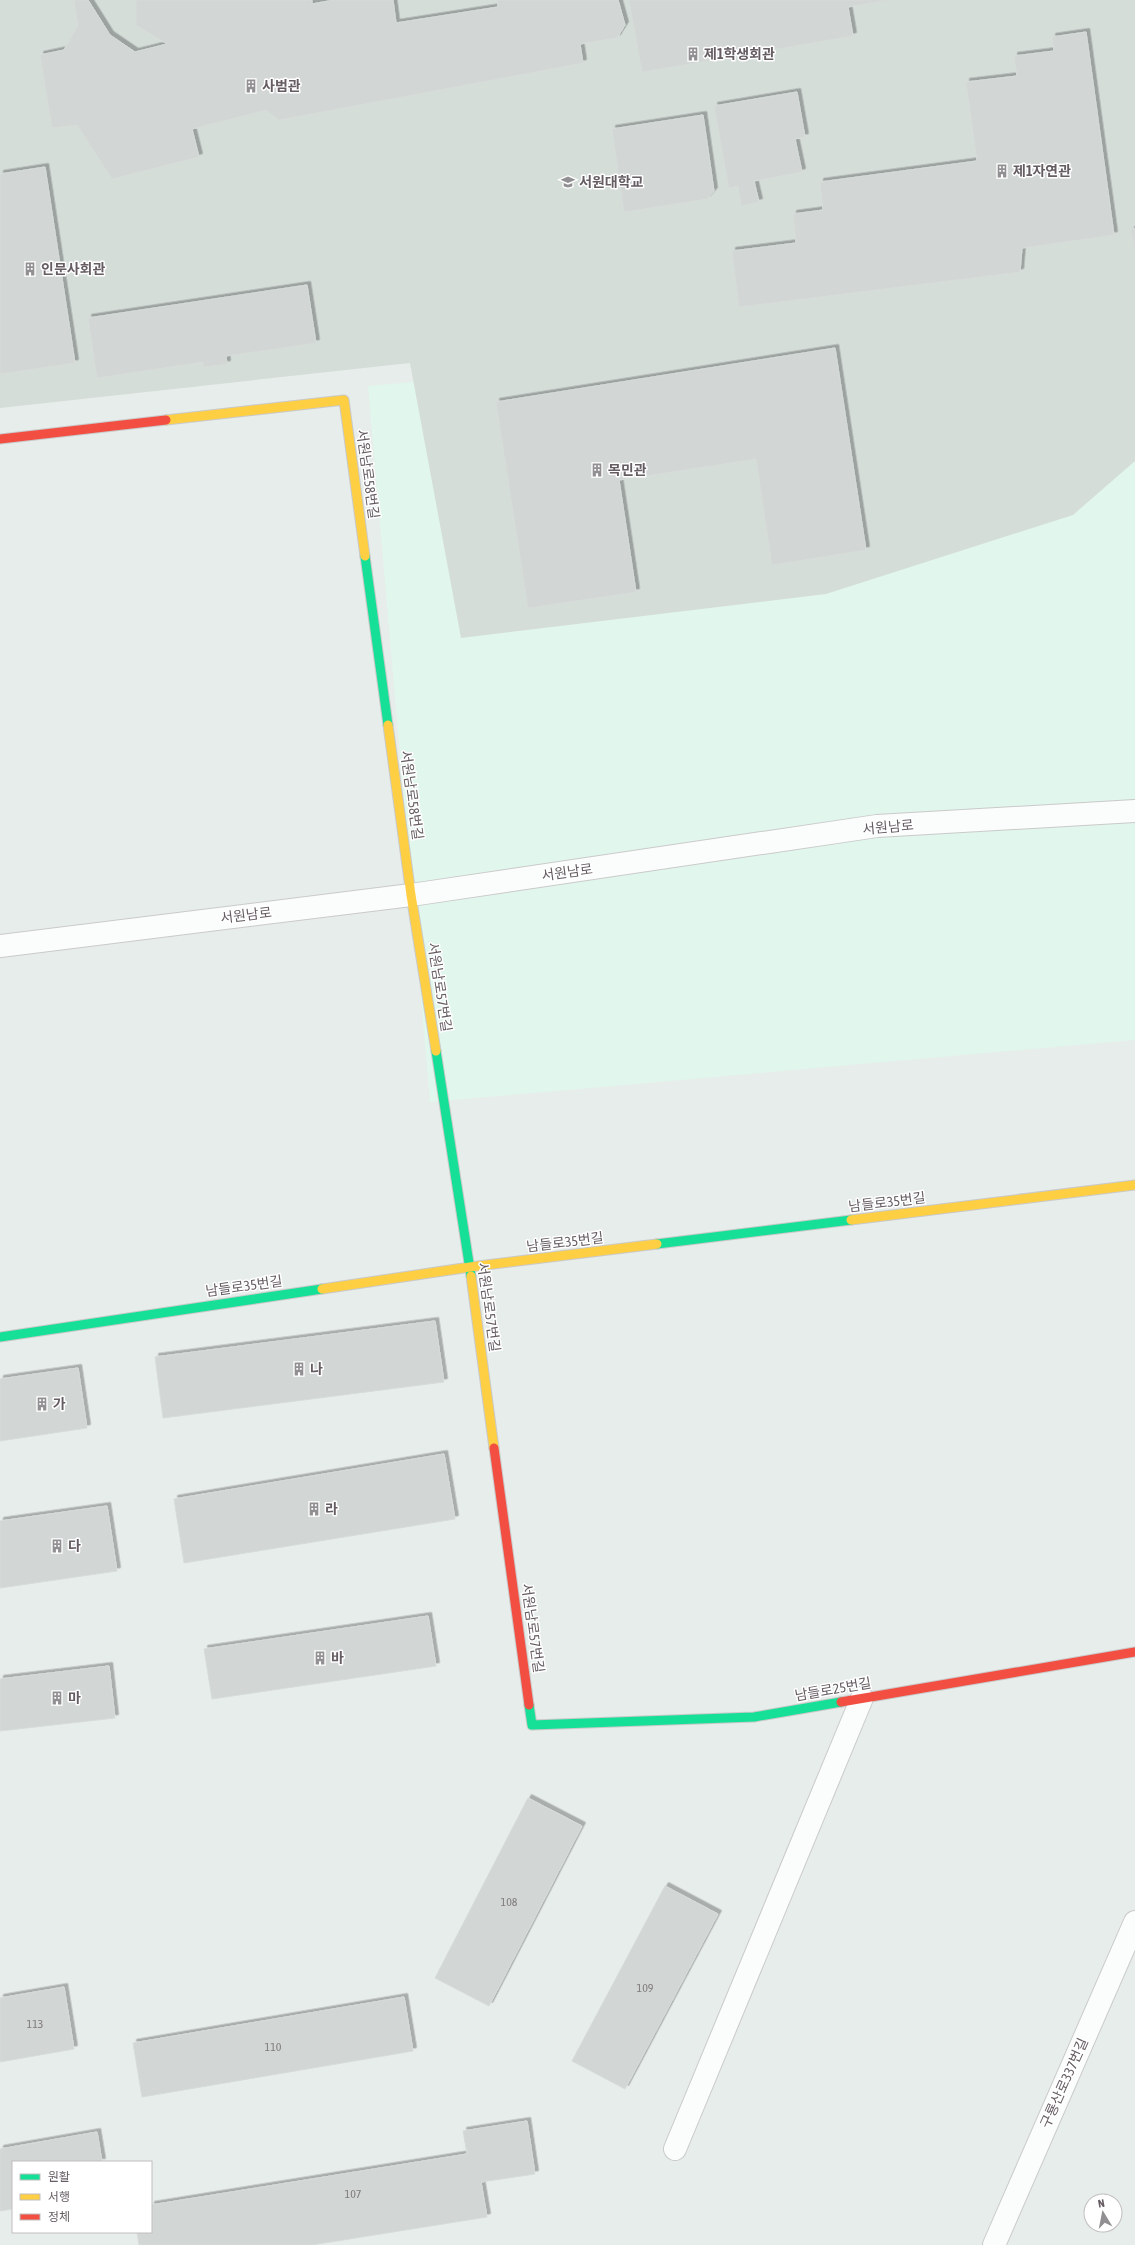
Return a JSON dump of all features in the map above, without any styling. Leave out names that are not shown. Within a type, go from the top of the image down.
[{"type":"street","name":"서원남로58번길","points":[[0,439],[344,400],[411,895]]},
{"type":"street","name":"서원남로","points":[[0,946],[411,895],[877,826],[1135,810]]},
{"type":"street","name":"서원남로57번길","points":[[411,895],[470,1268],[532,1725]]},
{"type":"street","name":"남들로35번길","points":[[0,1337],[470,1268],[1135,1185]]},
{"type":"street","name":"남들로25번길","points":[[532,1725],[754,1717],[1135,1652]]},
{"type":"street","points":[[675,2149],[862,1698]]},
{"type":"street","name":"구룡산로337번길","points":[[994,2245],[1135,1922]]},
{"type":"shaded area","name":"서원대학교","points":[[0,0],[1135,0],[1135,461],[1073,515],[826,594],[461,638],[410,363],[0,408]]},
{"type":"shaded area","points":[[1135,319],[1135,1040],[430,1102],[368,386]]},
{"type":"building","name":"사범관","points":[[74,0],[88,0],[110,35],[135,52],[167,44],[136,25],[136,0],[312,0],[312,4],[334,0],[393,0],[396,23],[498,7],[497,0],[618,0],[625,25],[617,38],[580,44],[583,63],[279,120],[266,110],[192,129],[199,157],[112,179],[77,125],[52,128],[40,55],[64,50],[78,25]]},
{"type":"building","name":"제1학생회관","points":[[629,0],[870,0],[870,3],[848,7],[853,36],[642,72]]},
{"type":"building","points":[[870,0],[888,0],[870,3]]},
{"type":"building","name":"제1자연관","points":[[1086,32],[1114,235],[1022,248],[1020,272],[739,307],[732,251],[796,243],[793,214],[823,210],[820,182],[977,161],[966,82],[1017,76],[1014,56],[1054,51],[1052,37]]},
{"type":"building","points":[[797,92],[805,137],[795,139],[802,172],[754,181],[759,202],[741,206],[738,186],[729,188],[714,106]]},
{"type":"building","points":[[703,115],[714,191],[707,199],[624,212],[612,129]]},
{"type":"building","name":"인문사회관","points":[[45,167],[75,363],[0,374],[0,174]]},
{"type":"building","points":[[1135,229],[1135,249],[1131,230]]},
{"type":"building","points":[[307,285],[316,343],[226,356],[227,364],[204,367],[203,362],[97,378],[88,318]]},
{"type":"building","name":"목민관","points":[[835,348],[866,550],[772,565],[756,459],[619,480],[636,592],[528,608],[496,402]]},
{"type":"building","name":"나","points":[[435,1321],[444,1382],[163,1418],[155,1357]]},
{"type":"building","name":"가","points":[[78,1368],[87,1428],[0,1441],[0,1379]]},
{"type":"building","name":"라","points":[[444,1454],[455,1519],[184,1563],[174,1499]]},
{"type":"building","name":"다","points":[[107,1506],[117,1571],[0,1588],[0,1521]]},
{"type":"building","name":"바","points":[[428,1616],[436,1666],[212,1699],[204,1649]]},
{"type":"building","name":"마","points":[[109,1666],[115,1718],[0,1731],[0,1679]]},
{"type":"building","points":[[528,1798],[582,1826],[489,2006],[435,1978]]},
{"type":"building","points":[[665,1886],[718,1914],[625,2089],[572,2061]]},
{"type":"building","points":[[64,1987],[74,2049],[0,2062],[0,1998]]},
{"type":"building","points":[[404,1997],[413,2051],[142,2097],[133,2043]]},
{"type":"building","points":[[527,2121],[535,2174],[481,2182],[487,2217],[312,2245],[139,2245],[137,2233],[152,2233],[152,2205],[467,2154],[463,2131]]},
{"type":"building","points":[[97,2132],[102,2161],[12,2161],[12,2209],[0,2211],[0,2149]]},
{"type":"traffic: fast","points":[[365,556],[388,725]]},
{"type":"traffic: fast","points":[[436,1051],[471,1276]]},
{"type":"traffic: fast","points":[[657,1244],[851,1220]]},
{"type":"traffic: fast","points":[[0,1337],[322,1289]]},
{"type":"traffic: fast","points":[[529,1705],[532,1725],[754,1717],[841,1702]]},
{"type":"traffic: slow","points":[[166,420],[344,400],[365,556]]},
{"type":"traffic: slow","points":[[388,725],[411,895],[436,1051]]},
{"type":"traffic: slow","points":[[851,1220],[1135,1185]]},
{"type":"traffic: slow","points":[[322,1289],[470,1267],[657,1244]]},
{"type":"traffic: slow","points":[[471,1276],[494,1448]]},
{"type":"traffic: jam","points":[[0,439],[166,420]]},
{"type":"traffic: jam","points":[[494,1448],[529,1705]]},
{"type":"traffic: jam","points":[[841,1702],[1135,1652]]},
{"type":"place","name":"제1학생회관","points":[[693,54]]},
{"type":"place","name":"사범관","points":[[251,86]]},
{"type":"place","name":"제1자연관","points":[[1002,171]]},
{"type":"place","name":"서원대학교","points":[[568,182]]},
{"type":"place","name":"인문사회관","points":[[30,269]]},
{"type":"place","name":"목민관","points":[[597,470]]},
{"type":"place","name":"나","points":[[299,1369]]},
{"type":"place","name":"가","points":[[42,1404]]},
{"type":"place","name":"라","points":[[314,1509]]},
{"type":"place","name":"다","points":[[57,1546]]},
{"type":"place","name":"바","points":[[320,1658]]},
{"type":"place","name":"마","points":[[57,1698]]}]
